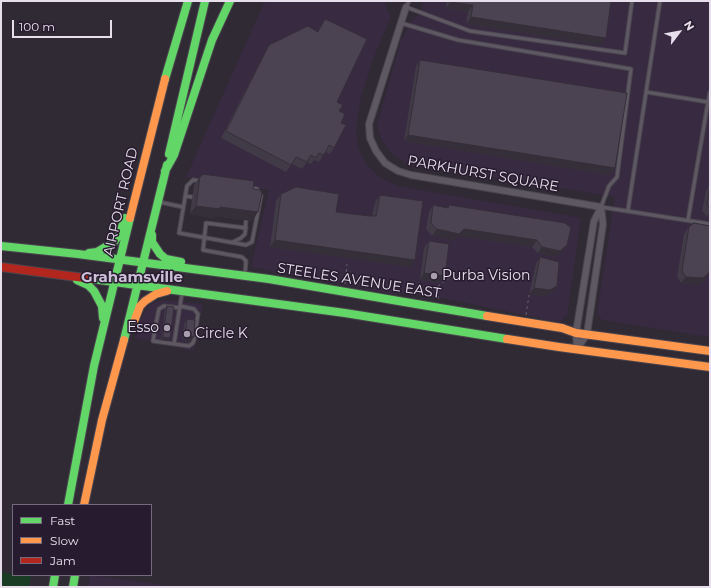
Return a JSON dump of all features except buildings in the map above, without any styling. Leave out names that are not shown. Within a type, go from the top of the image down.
[{"type":"main road","name":"AIRPORT ROAD","points":[[68,504],[88,391],[102,332],[164,81],[188,1]]},
{"type":"main road","points":[[84,504],[102,420],[138,286],[205,1]]},
{"type":"main road","points":[[166,171],[174,155],[212,40],[230,1]]},
{"type":"main road","points":[[78,254],[97,252],[114,242],[122,228],[130,196],[138,187]]},
{"type":"main road","points":[[154,220],[152,242],[160,254],[170,261],[188,263],[196,270]]},
{"type":"main road","name":"STEELES AVENUE EAST","points":[[1,246],[78,254],[245,276],[562,328],[576,333],[710,351]]},
{"type":"main road","points":[[1,268],[352,314],[559,347],[577,348],[710,367]]},
{"type":"main road","points":[[69,276],[88,285],[100,301],[103,310],[102,332]]},
{"type":"main road","points":[[124,341],[132,331],[137,310],[145,301],[156,294],[179,291]]},
{"type":"main road","points":[[52,587],[54,576]]},
{"type":"main road","points":[[73,587],[75,576]]},
{"type":"street","name":"PARKHURST SQUARE","points":[[406,7],[369,124],[370,138],[376,151],[385,163],[398,171],[411,175],[601,207]]},
{"type":"street","points":[[577,348],[576,333],[594,221],[601,207]]},
{"type":"street","points":[[577,348],[587,334],[603,224],[601,207]]},
{"type":"lane","points":[[409,1],[406,7],[470,31],[625,53],[632,1]]},
{"type":"lane","points":[[628,210],[660,1]]},
{"type":"lane","points":[[401,23],[458,40],[631,69],[617,177],[609,186],[601,207],[710,224]]},
{"type":"lane","points":[[646,92],[708,102]]},
{"type":"lane","points":[[688,220],[710,92]]},
{"type":"lane","points":[[194,180],[251,188],[257,189],[261,196],[252,242],[246,244],[179,233],[187,186],[194,180]]},
{"type":"lane","points":[[250,194],[251,188]]},
{"type":"lane","points":[[185,196],[192,197]]},
{"type":"lane","points":[[158,202],[183,207]]},
{"type":"lane","points":[[233,242],[245,234],[246,220]]},
{"type":"lane","points":[[245,276],[246,261],[242,256],[203,250],[206,223],[246,228]]},
{"type":"lane","points":[[174,344],[180,307],[179,291]]},
{"type":"lane","points":[[164,306],[180,307],[191,308],[197,311],[198,314],[193,343],[189,346],[153,341],[159,309],[164,306]]},
{"type":"lane","points":[[158,315],[164,316]]},
{"type":"lane","points":[[172,317],[178,317]]},
{"type":"lane","points":[[156,323],[163,324]]},
{"type":"lane","points":[[171,324],[177,325]]},
{"type":"lane","points":[[133,326],[155,330],[162,333]]},
{"type":"lane","points":[[169,333],[176,333]]},
{"type":"path","points":[[345,286],[348,264]]},
{"type":"path","points":[[438,299],[439,285],[452,276]]},
{"type":"path","points":[[526,316],[529,296]]},
{"type":"shaded area","points":[[265,1],[385,1],[387,10],[391,16],[374,57],[361,97],[356,129],[358,148],[367,165],[381,178],[398,186],[581,218],[567,316],[558,322],[437,297],[387,293],[251,267],[269,190],[186,177]]},
{"type":"shaded area","points":[[423,1],[710,1],[710,337],[602,320],[597,313],[615,197],[405,163],[392,154],[382,141],[377,126],[401,40],[413,19],[418,16],[422,10]]},
{"type":"shaded area","points":[[163,300],[203,304],[193,351],[136,338],[140,321],[148,307],[154,302]]},
{"type":"shaded area","points":[[90,576],[97,576],[176,587],[88,587]]},
{"type":"green space","points":[[1,572],[12,574],[12,576],[31,576],[29,587],[1,587]]},
{"type":"traffic: fast","points":[[165,79],[188,1]]},
{"type":"traffic: fast","points":[[169,154],[205,1]]},
{"type":"traffic: fast","points":[[165,171],[174,155],[212,40],[230,1]]},
{"type":"traffic: fast","points":[[124,340],[167,165]]},
{"type":"traffic: fast","points":[[89,253],[97,252],[114,242],[119,235],[125,218]]},
{"type":"traffic: fast","points":[[68,504],[94,366],[130,218]]},
{"type":"traffic: fast","points":[[152,235],[152,242],[160,254],[166,259],[181,262]]},
{"type":"traffic: fast","points":[[1,246],[78,254],[269,279],[487,316]]},
{"type":"traffic: fast","points":[[92,279],[345,313],[507,339]]},
{"type":"traffic: fast","points":[[77,280],[88,285],[94,291],[102,306],[103,318]]},
{"type":"traffic: fast","points":[[53,587],[55,576]]},
{"type":"traffic: fast","points":[[73,587],[75,576]]},
{"type":"traffic: slow","points":[[130,218],[165,79]]},
{"type":"traffic: slow","points":[[135,319],[140,306],[145,301],[156,294],[167,291]]},
{"type":"traffic: slow","points":[[487,316],[562,328],[576,333],[710,351]]},
{"type":"traffic: slow","points":[[507,339],[710,367]]},
{"type":"traffic: slow","points":[[84,504],[102,420],[124,340]]},
{"type":"traffic: jam","points":[[1,267],[92,279]]},
{"type":"place","name":"Purba Vision","points":[[434,276]]},
{"type":"place","name":"Esso","points":[[167,328]]},
{"type":"place","name":"Circle K","points":[[187,334]]},
{"type":"district","name":"Grahamsville","points":[[132,278]]}]
